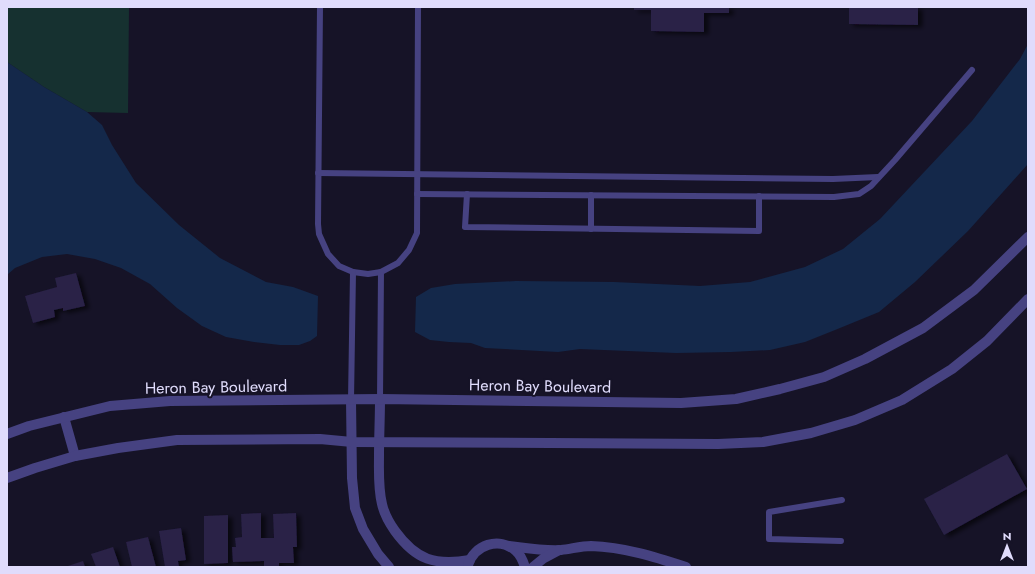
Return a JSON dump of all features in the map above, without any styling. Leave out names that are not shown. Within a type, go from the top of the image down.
[{"type":"street","name":"Heron Bay Boulevard","points":[[7,434],[29,426],[110,406],[170,401],[380,399],[681,403],[736,399],[824,377],[923,328],[974,290],[1028,237]]},
{"type":"street","points":[[7,478],[75,456],[118,448],[177,440],[320,439],[352,442],[718,444],[763,442],[811,433],[855,420],[902,400],[952,369],[987,341],[1028,299]]},
{"type":"street","points":[[380,399],[379,478],[382,505],[390,525],[403,542],[416,553],[434,561],[469,564],[475,552],[482,547],[491,544],[500,543],[509,546],[532,549],[561,550],[591,546],[624,550],[686,567]]},
{"type":"street","points":[[351,400],[352,478],[355,508],[363,529],[378,554],[389,567]]},
{"type":"street","points":[[64,417],[75,456]]},
{"type":"street","points":[[509,546],[522,558],[525,567]]},
{"type":"street","points":[[533,567],[544,558],[561,550]]},
{"type":"lane","points":[[320,7],[318,174],[319,234],[328,254],[339,266],[354,272],[368,274],[381,272],[398,263],[409,250],[417,233],[418,7]]},
{"type":"lane","points":[[417,194],[759,196],[834,196],[859,194],[871,186],[972,70]]},
{"type":"lane","points":[[318,174],[833,179],[878,177]]},
{"type":"lane","points":[[467,194],[465,227],[760,231],[759,196]]},
{"type":"lane","points":[[591,195],[591,229]]},
{"type":"lane","points":[[351,400],[354,272]]},
{"type":"lane","points":[[380,399],[381,272]]},
{"type":"lane","points":[[842,500],[769,512],[769,539],[842,541]]},
{"type":"green space","points":[[7,7],[129,7],[128,113],[87,112],[44,87],[7,62]]},
{"type":"water","points":[[1028,44],[1028,164],[968,231],[915,282],[879,312],[805,342],[770,350],[731,352],[676,353],[580,349],[558,352],[485,348],[471,343],[430,340],[415,332],[416,297],[431,288],[455,284],[516,281],[614,282],[700,286],[750,282],[805,267],[843,249],[880,219],[972,121],[1020,59]]},
{"type":"water","points":[[7,62],[44,87],[87,112],[102,125],[112,145],[136,183],[179,225],[220,258],[266,282],[293,287],[318,296],[317,336],[310,341],[299,345],[280,345],[226,337],[202,326],[177,308],[150,284],[121,268],[95,259],[67,254],[42,257],[15,268],[7,275]]},
{"type":"building","points":[[634,7],[729,7],[729,13],[704,13],[704,32],[651,31],[651,10],[634,10]]},
{"type":"building","points":[[849,7],[918,7],[918,25],[849,24]]},
{"type":"building","points":[[76,273],[85,306],[63,311],[63,308],[54,310],[55,317],[33,323],[25,296],[57,287],[55,278]]},
{"type":"building","points":[[1007,454],[1027,489],[944,535],[924,499]]},
{"type":"building","points":[[261,513],[261,538],[274,538],[273,514],[296,513],[297,547],[293,547],[294,563],[279,563],[279,567],[264,567],[264,561],[233,562],[232,547],[236,547],[235,538],[242,537],[241,514]]},
{"type":"building","points":[[228,515],[228,563],[204,564],[204,516]]},
{"type":"building","points":[[181,528],[186,560],[178,561],[179,567],[165,567],[159,531]]},
{"type":"building","points":[[148,537],[156,567],[132,567],[126,542]]},
{"type":"building","points":[[113,547],[120,567],[96,567],[91,554]]},
{"type":"building","points":[[83,561],[85,567],[65,567]]}]
